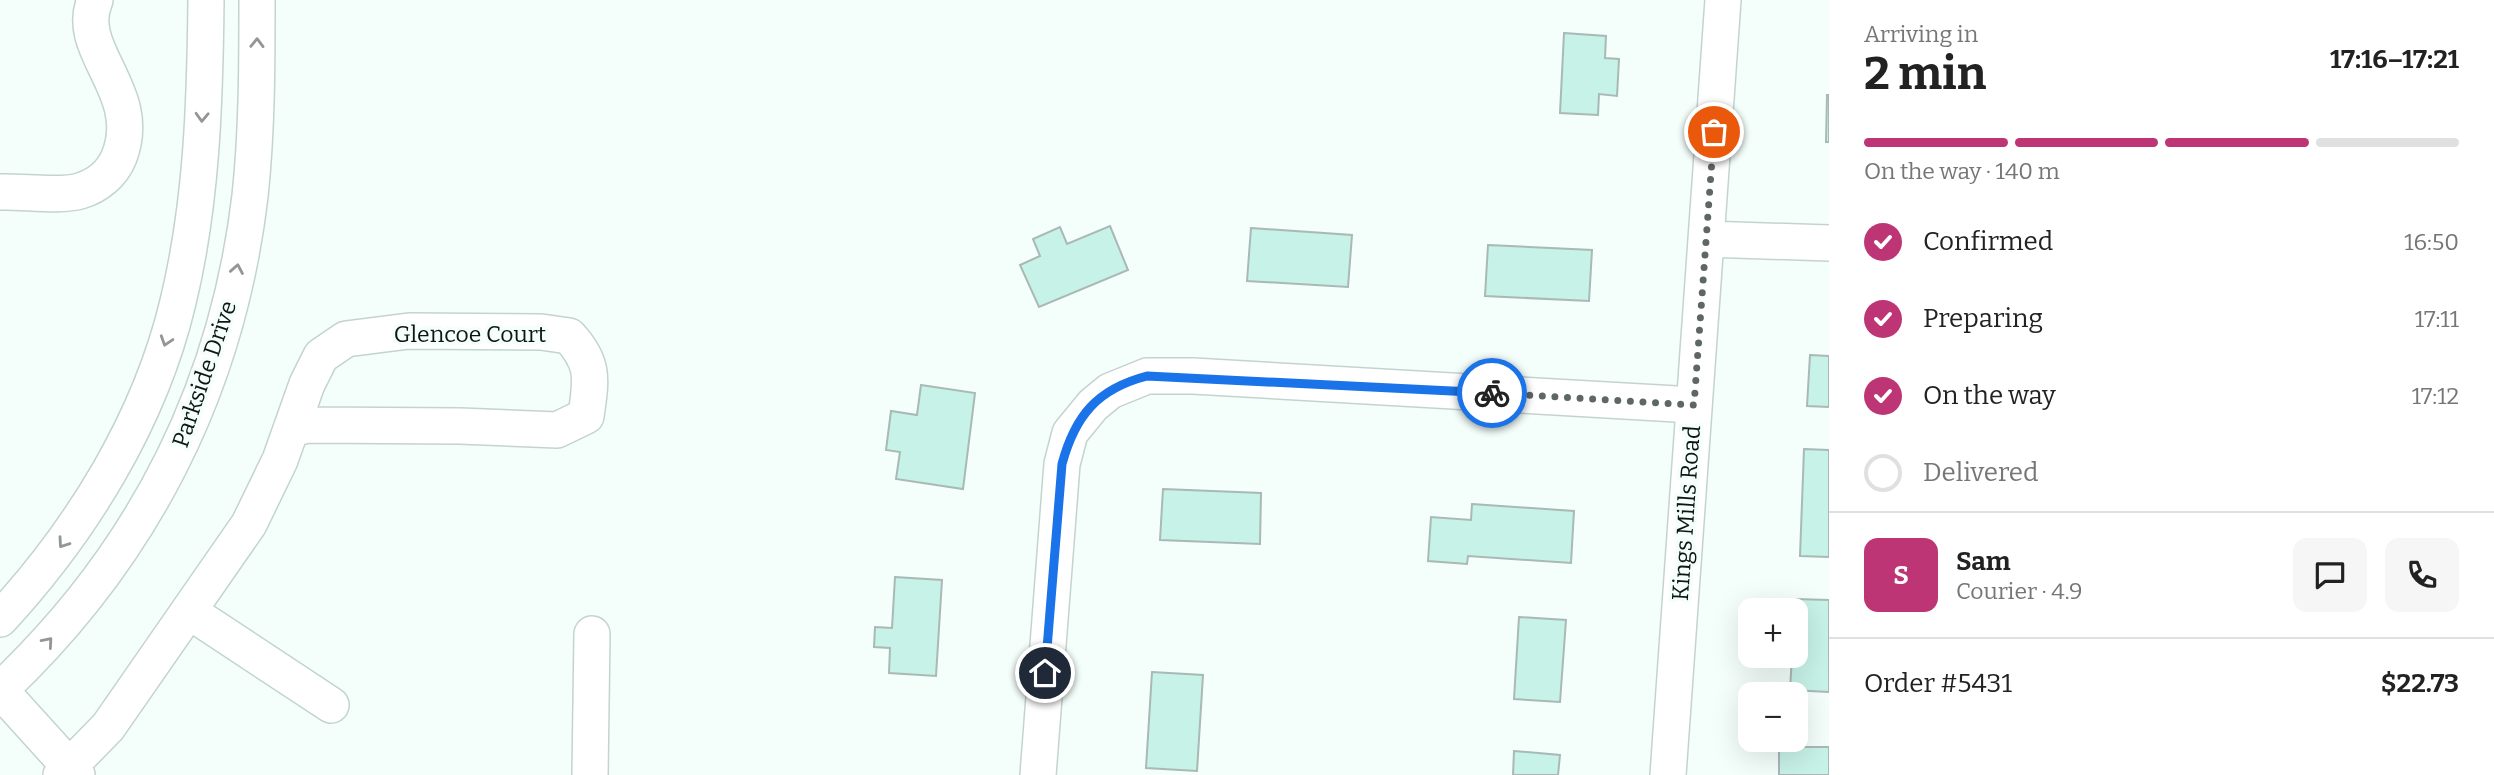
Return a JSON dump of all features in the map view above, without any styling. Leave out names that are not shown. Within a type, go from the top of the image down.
[{"type":"street","points":[[0,192],[78,192],[101,182],[116,164],[125,141],[126,116],[119,93],[93,39],[90,12],[95,0]]},
{"type":"street","name":"Parkside Drive","points":[[0,619],[49,562],[91,502],[127,439],[156,372],[178,303],[192,232],[200,161],[206,0]]},
{"type":"street","name":"Parkside Drive","points":[[0,690],[33,659],[95,587],[136,529],[171,467],[199,402],[234,289],[250,196],[256,101],[257,0]]},
{"type":"street","name":"Kings Mills Road","points":[[1668,775],[1723,0]]},
{"type":"street","points":[[1706,239],[1829,243]]},
{"type":"street","name":"Glencoe Court","points":[[69,772],[108,727],[249,524],[280,460],[291,429],[307,384],[321,356],[346,339],[409,331],[541,332],[569,336],[586,354],[590,387],[586,416],[557,430],[446,425],[308,425],[291,429]]},
{"type":"street","points":[[1038,775],[1062,464],[1070,433],[1093,405],[1110,391],[1147,376],[1194,376],[1694,405]]},
{"type":"street","points":[[190,612],[331,705]]},
{"type":"street","points":[[590,775],[592,634]]},
{"type":"street","points":[[0,690],[69,772]]},
{"type":"building","points":[[1564,33],[1606,36],[1605,58],[1619,59],[1617,96],[1599,94],[1598,115],[1560,113]]},
{"type":"building","points":[[1829,95],[1829,142],[1826,142]]},
{"type":"building","points":[[1110,226],[1128,270],[1039,307],[1020,265],[1040,256],[1033,239],[1060,227],[1067,244]]},
{"type":"building","points":[[1251,228],[1352,235],[1348,287],[1247,281]]},
{"type":"building","points":[[1488,245],[1592,250],[1589,301],[1485,296]]},
{"type":"building","points":[[1810,355],[1829,356],[1829,407],[1807,406]]},
{"type":"building","points":[[921,385],[975,393],[963,489],[896,479],[900,452],[886,450],[891,411],[917,415]]},
{"type":"building","points":[[1804,449],[1829,450],[1829,557],[1800,556]]},
{"type":"building","points":[[1163,489],[1261,493],[1260,544],[1160,540]]},
{"type":"building","points":[[1472,504],[1574,511],[1571,563],[1468,556],[1467,564],[1428,561],[1431,517],[1471,520]]},
{"type":"building","points":[[895,577],[942,580],[936,676],[889,673],[890,648],[874,647],[875,627],[892,628]]},
{"type":"building","points":[[1808,599],[1829,600],[1829,692],[1808,691],[1808,682],[1790,682],[1791,668],[1808,668]]},
{"type":"building","points":[[1519,617],[1566,620],[1560,702],[1514,699]]},
{"type":"building","points":[[1152,672],[1203,675],[1197,771],[1146,768]]},
{"type":"building","points":[[1808,747],[1829,747],[1829,775],[1779,775],[1779,752],[1808,752]]},
{"type":"building","points":[[1514,751],[1560,755],[1558,775],[1513,775]]},
{"type":"way so far","points":[[1492,393],[1694,405],[1714,132]]},
{"type":"route","points":[[1045,673],[1055,521],[1062,464],[1070,433],[1093,405],[1110,391],[1131,380],[1147,376],[1194,376],[1492,393]]}]
